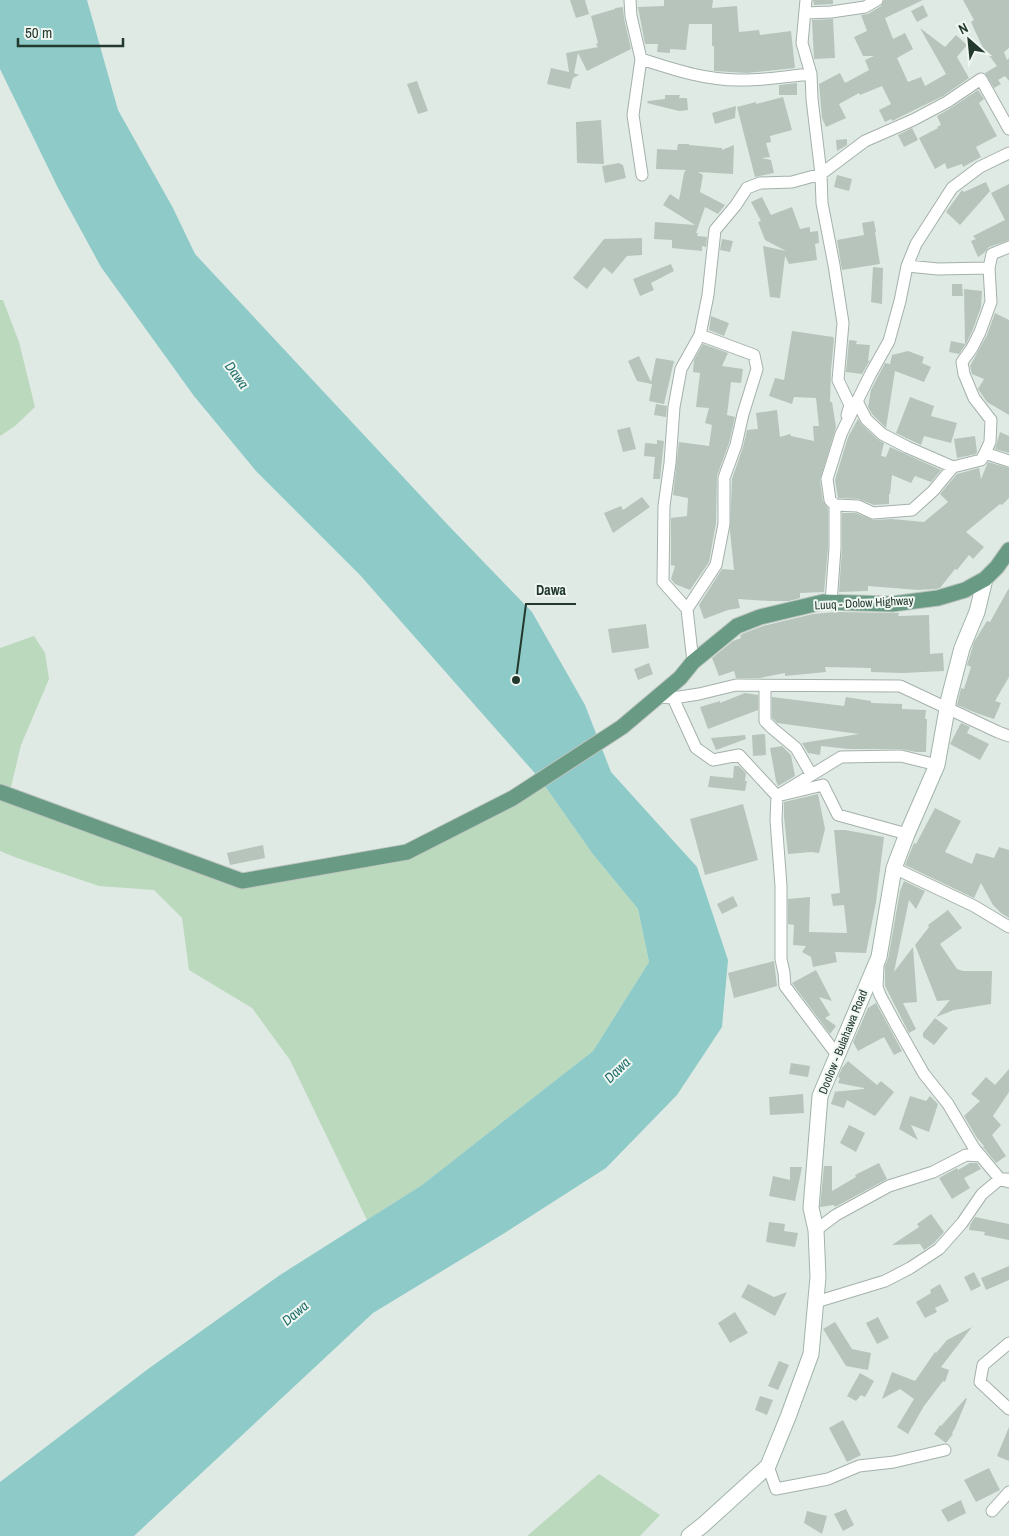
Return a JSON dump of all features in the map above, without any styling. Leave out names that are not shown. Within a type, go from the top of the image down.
[{"type":"main road","name":"Luuq - Dolow Highway","points":[[0,792],[242,881],[407,852],[512,798],[622,727],[680,678],[693,662],[737,626],[760,617],[823,602],[892,604],[938,598],[966,590],[985,578],[997,567],[1009,550]]},
{"type":"main road","name":"Doolow - Bulahawa Road","points":[[689,1536],[768,1466],[811,1354],[818,1277],[816,1230],[811,1208],[820,1096],[879,957],[894,868],[937,765],[947,708],[962,648],[977,612],[985,578]]},
{"type":"street","points":[[630,0],[631,16],[641,59],[633,115],[642,175]]},
{"type":"street","points":[[806,0],[802,42],[811,74],[812,99],[822,174],[822,203],[843,323],[838,380],[850,405],[828,479],[830,500],[835,505],[858,506],[873,513],[912,510],[933,491],[953,467],[981,460],[990,442],[991,420],[974,398],[964,374],[962,362],[980,332],[991,302],[989,268],[992,254],[1009,246]]},
{"type":"street","points":[[805,13],[831,12],[865,7],[877,0]]},
{"type":"street","points":[[641,59],[686,74],[707,78],[739,80],[811,74]]},
{"type":"street","points":[[693,662],[687,610],[663,582],[664,506],[670,463],[674,407],[680,369],[700,335],[708,294],[715,230],[736,206],[747,188],[760,183],[792,182],[822,174],[865,141],[913,120],[947,102],[981,79],[1009,129]]},
{"type":"street","points":[[841,434],[870,375],[890,341],[907,266],[916,244],[952,188],[980,167],[1009,152]]},
{"type":"street","points":[[907,266],[938,269],[989,268]]},
{"type":"street","points":[[687,610],[716,566],[724,524],[724,478],[736,445],[743,414],[757,370],[754,355],[700,335]]},
{"type":"street","points":[[857,401],[866,419],[882,434],[953,467]]},
{"type":"street","points":[[985,453],[1009,461]]},
{"type":"street","points":[[830,603],[835,548],[835,505]]},
{"type":"street","points":[[657,697],[673,698],[736,685],[900,686],[1009,736]]},
{"type":"street","points":[[765,686],[765,721],[796,748],[811,774]]},
{"type":"street","points":[[673,698],[696,748],[713,760],[739,755],[777,796],[776,820],[781,886],[781,959],[785,986],[837,1055]]},
{"type":"street","points":[[777,796],[841,757],[901,756],[937,765]]},
{"type":"street","points":[[777,796],[823,786],[838,815],[907,834]]},
{"type":"street","points":[[894,868],[974,906],[1009,926]]},
{"type":"street","points":[[816,1302],[886,1281],[910,1268],[939,1249],[962,1223],[982,1194],[1006,1180],[974,1148],[948,1104],[924,1074],[877,987],[879,957]]},
{"type":"street","points":[[816,1230],[836,1215],[889,1186],[933,1172],[966,1155],[981,1156]]},
{"type":"street","points":[[1009,1343],[983,1365],[980,1382],[1009,1409]]},
{"type":"street","points":[[768,1466],[776,1489],[828,1479],[859,1466],[894,1462],[945,1450]]},
{"type":"street","points":[[992,1511],[1009,1492]]},
{"type":"green space","points":[[0,300],[3,300],[19,342],[35,407],[15,426],[0,436]]},
{"type":"green space","points":[[34,636],[45,653],[49,679],[21,745],[10,791],[243,877],[406,849],[540,779],[592,853],[638,909],[649,962],[593,1051],[422,1185],[367,1220],[290,1060],[252,1008],[189,970],[182,918],[154,890],[99,886],[0,851],[0,648]]},
{"type":"green space","points":[[599,1474],[660,1515],[640,1536],[527,1536]]},
{"type":"water","points":[[0,0],[87,0],[118,110],[173,208],[195,254],[447,524],[532,612],[585,705],[611,772],[697,867],[728,960],[722,1027],[677,1095],[606,1168],[503,1234],[373,1313],[134,1536],[0,1536],[0,1482],[148,1369],[280,1275],[422,1185],[593,1051],[649,962],[638,909],[592,853],[540,779],[360,575],[256,471],[194,396],[101,267],[58,188],[0,69]]},
{"type":"building","points":[[570,0],[585,0],[589,14],[576,18]]},
{"type":"building","points":[[664,0],[713,0],[712,8],[737,6],[739,32],[759,30],[760,35],[791,31],[795,68],[747,73],[714,71],[712,24],[689,24],[686,50],[670,49],[670,53],[657,52],[658,44],[645,44],[638,7],[664,6]]},
{"type":"building","points":[[813,0],[833,0],[833,4],[814,5]]},
{"type":"building","points":[[884,0],[923,0],[885,18],[893,39],[905,33],[913,49],[897,58],[908,82],[921,77],[925,86],[946,74],[920,28],[945,47],[956,35],[967,45],[957,57],[969,78],[943,96],[892,121],[891,119],[885,122],[879,110],[891,104],[882,86],[860,95],[859,93],[839,104],[846,118],[826,127],[822,118],[819,84],[840,73],[845,83],[869,70],[865,60],[874,56],[863,56],[854,37],[867,31],[861,15],[868,14],[881,6]]},
{"type":"building","points":[[963,0],[1009,0],[1009,48],[1004,52],[1007,60],[1009,58],[1009,81],[1005,76],[998,80],[1001,84],[994,88],[985,73],[997,66],[982,46],[971,22],[974,20]]},
{"type":"building","points":[[923,5],[928,16],[917,22],[911,11]]},
{"type":"building","points":[[623,7],[631,49],[587,71],[578,53],[574,73],[579,75],[573,78],[570,89],[547,84],[551,68],[569,72],[566,53],[598,47],[591,16]]},
{"type":"building","points":[[833,19],[835,58],[814,59],[812,20]]},
{"type":"building","points":[[417,81],[428,111],[418,114],[407,84]]},
{"type":"building","points":[[797,83],[797,95],[779,95],[779,85]]},
{"type":"building","points":[[978,90],[984,99],[979,103],[997,136],[976,147],[981,157],[963,167],[962,164],[947,169],[945,163],[935,169],[919,138],[941,125],[937,116]]},
{"type":"building","points":[[665,95],[680,95],[679,98],[687,98],[688,110],[679,111],[647,103],[648,101],[665,99]]},
{"type":"building","points":[[783,97],[792,130],[770,136],[771,142],[766,143],[770,157],[761,158],[771,160],[774,173],[755,177],[737,107]]},
{"type":"building","points":[[736,106],[735,118],[715,124],[712,113]]},
{"type":"building","points":[[601,120],[604,164],[577,163],[576,122]]},
{"type":"building","points":[[912,128],[918,140],[904,147],[898,135]]},
{"type":"building","points":[[847,139],[847,145],[837,151],[836,140]]},
{"type":"building","points":[[678,144],[722,148],[722,150],[734,145],[733,174],[698,172],[703,175],[700,192],[725,205],[718,214],[705,207],[696,233],[698,233],[697,236],[707,237],[706,247],[702,246],[702,251],[672,248],[672,240],[654,239],[655,222],[695,225],[663,205],[670,194],[679,200],[686,170],[656,169],[657,149],[677,150]]},
{"type":"building","points":[[619,163],[623,165],[626,178],[605,183],[602,166]]},
{"type":"building","points":[[837,175],[852,179],[849,191],[834,187]]},
{"type":"building","points":[[986,182],[990,191],[960,225],[946,212],[962,190],[964,192]]},
{"type":"building","points":[[1009,184],[1009,240],[989,247],[978,257],[971,241],[976,239],[973,236],[1005,220],[991,193]]},
{"type":"building","points":[[762,197],[771,215],[792,207],[800,229],[810,227],[810,232],[818,231],[819,243],[815,244],[817,260],[789,264],[785,256],[780,298],[770,297],[763,246],[786,251],[765,240],[758,222],[761,221],[751,202]]},
{"type":"building","points":[[874,221],[880,264],[842,270],[837,240],[864,235],[862,223]]},
{"type":"building","points":[[642,238],[642,255],[627,256],[612,274],[604,267],[587,289],[573,278],[604,239]]},
{"type":"building","points":[[722,239],[733,241],[730,252],[720,250]]},
{"type":"building","points":[[671,264],[674,271],[651,283],[654,290],[640,296],[633,279]]},
{"type":"building","points":[[873,267],[883,268],[882,304],[871,302]]},
{"type":"building","points":[[952,284],[962,284],[963,296],[952,296]]},
{"type":"building","points":[[964,289],[982,291],[981,307],[966,344],[959,354],[949,352],[951,341],[965,344]]},
{"type":"building","points":[[995,313],[1009,320],[1009,415],[987,402],[978,389],[984,379],[972,374],[970,366],[987,335]]},
{"type":"building","points":[[711,316],[729,323],[724,336],[709,330]]},
{"type":"building","points":[[792,331],[833,337],[834,339],[830,402],[832,402],[836,427],[820,480],[823,501],[828,508],[828,548],[824,592],[800,593],[800,598],[789,601],[738,599],[740,608],[728,610],[704,619],[699,605],[722,569],[734,570],[730,531],[732,479],[747,430],[758,429],[756,413],[777,410],[780,437],[790,434],[791,436],[814,441],[813,426],[819,426],[816,398],[794,397],[792,404],[769,396],[775,378],[784,380]]},
{"type":"building","points":[[849,340],[857,341],[856,344],[870,345],[868,361],[870,360],[862,374],[846,372]]},
{"type":"building","points":[[703,344],[728,353],[722,366],[743,369],[741,383],[731,382],[727,415],[735,417],[729,443],[717,476],[716,523],[709,562],[690,590],[675,584],[671,579],[675,566],[671,565],[671,518],[687,516],[688,498],[673,495],[679,442],[709,446],[712,425],[705,423],[709,408],[696,407],[700,373],[693,372],[694,360]]},
{"type":"building","points":[[908,351],[924,357],[922,363],[931,367],[924,382],[895,371],[886,428],[872,414],[868,407],[871,390],[885,363],[890,364],[892,355]]},
{"type":"building","points":[[639,356],[651,382],[656,358],[674,361],[664,404],[649,401],[652,384],[637,381],[628,361]]},
{"type":"building","points":[[910,397],[934,406],[931,416],[957,423],[951,443],[924,436],[921,445],[896,433]]},
{"type":"building","points":[[656,404],[667,406],[666,417],[654,415]]},
{"type":"building","points":[[858,419],[877,439],[884,443],[881,456],[886,457],[890,447],[941,470],[931,482],[915,476],[911,483],[892,475],[889,504],[874,505],[859,499],[838,498],[835,480],[848,437]]},
{"type":"building","points":[[630,427],[636,449],[623,452],[617,430]]},
{"type":"building","points":[[1000,432],[1009,436],[1009,453],[995,449]]},
{"type":"building","points":[[975,436],[976,454],[957,458],[954,439]]},
{"type":"building","points":[[657,440],[664,441],[660,479],[653,479],[655,457],[644,456],[645,443],[657,444]]},
{"type":"building","points":[[988,462],[1009,468],[1009,498],[966,532],[984,547],[973,559],[969,555],[940,588],[918,590],[868,586],[868,591],[839,592],[842,513],[856,513],[873,520],[892,519],[924,522],[948,502],[940,494],[957,474],[979,468],[981,479]]},
{"type":"building","points":[[642,497],[650,507],[613,533],[604,513],[621,506],[623,510]]},
{"type":"building","points":[[1009,588],[1009,677],[995,701],[1001,703],[994,719],[957,705],[961,688],[964,689],[971,667],[967,665],[974,642],[987,621],[990,622]]},
{"type":"building","points":[[836,612],[899,613],[898,616],[929,615],[930,654],[943,653],[944,671],[871,672],[871,668],[825,667],[826,672],[785,676],[785,673],[760,678],[736,678],[734,671],[719,676],[712,658],[733,641],[741,638],[742,634],[763,626],[813,614]]},
{"type":"building","points":[[646,624],[649,648],[612,653],[608,629]]},
{"type":"building","points":[[649,663],[653,674],[638,680],[634,669]]},
{"type":"building","points":[[745,693],[758,695],[758,710],[708,729],[700,707],[720,701],[720,703]]},
{"type":"building","points":[[772,697],[844,706],[846,697],[871,701],[871,703],[902,704],[902,709],[926,710],[926,752],[901,749],[849,749],[821,746],[820,755],[808,753],[802,743],[859,734],[777,723],[772,718]]},
{"type":"building","points":[[961,723],[970,727],[967,733],[989,744],[980,760],[950,744]]},
{"type":"building","points":[[765,734],[766,755],[753,756],[752,735]]},
{"type":"building","points":[[745,735],[746,739],[716,750],[711,738]]},
{"type":"building","points":[[782,746],[791,755],[795,776],[778,786],[770,748]]},
{"type":"building","points":[[734,766],[739,766],[746,773],[745,791],[708,787],[710,776],[733,778]]},
{"type":"building","points":[[818,794],[825,829],[819,853],[788,854],[784,802]]},
{"type":"building","points":[[743,804],[758,860],[705,875],[690,819]]},
{"type":"building","points":[[935,808],[961,821],[945,852],[972,864],[976,853],[994,858],[999,847],[1009,850],[1009,918],[993,905],[981,883],[974,898],[905,865],[914,843],[916,844]]},
{"type":"building","points":[[834,830],[845,830],[884,837],[876,902],[866,953],[835,952],[837,962],[813,967],[811,957],[802,952],[806,946],[793,945],[794,925],[788,924],[788,899],[810,897],[809,932],[847,933],[844,905],[833,906],[831,894],[840,893]]},
{"type":"building","points":[[263,845],[265,858],[230,865],[227,853]]},
{"type":"building","points":[[904,881],[925,891],[916,909],[909,900],[894,972],[913,947],[917,1002],[903,1003],[916,1029],[909,1033],[885,986],[885,966],[888,959],[900,891]]},
{"type":"building","points":[[733,896],[738,906],[722,914],[717,904]]},
{"type":"building","points":[[948,910],[962,928],[940,944],[957,969],[963,971],[992,971],[991,1004],[954,1010],[936,1017],[950,1000],[937,1001],[915,945],[929,927],[928,925]]},
{"type":"building","points":[[774,961],[777,986],[734,998],[728,973]]},
{"type":"building","points":[[816,970],[832,1001],[819,997],[830,1015],[825,1018],[836,1026],[830,1034],[792,983]]},
{"type":"building","points":[[876,1003],[902,1051],[894,1055],[884,1037],[858,1051],[853,1042],[868,1008]]},
{"type":"building","points":[[935,1018],[948,1028],[934,1045],[923,1037],[923,1033]]},
{"type":"building","points":[[848,1061],[877,1085],[881,1081],[894,1092],[875,1116],[847,1100],[844,1108],[831,1104],[835,1092],[833,1092],[864,1089],[838,1083],[840,1078],[838,1077],[842,1068]]},
{"type":"building","points":[[791,1063],[810,1066],[808,1077],[789,1074]]},
{"type":"building","points":[[1009,1069],[1009,1092],[993,1116],[1001,1125],[992,1135],[1006,1156],[996,1163],[983,1147],[964,1116],[980,1101],[971,1094],[986,1077],[995,1085]]},
{"type":"building","points":[[803,1094],[804,1113],[770,1115],[769,1097]]},
{"type":"building","points":[[910,1096],[926,1101],[930,1096],[938,1104],[929,1132],[911,1125],[918,1140],[899,1129]]},
{"type":"building","points":[[849,1125],[865,1133],[856,1152],[840,1143]]},
{"type":"building","points":[[879,1163],[887,1179],[835,1207],[834,1205],[820,1207],[824,1166],[832,1166],[832,1191],[856,1177],[855,1175]]},
{"type":"building","points":[[970,1163],[977,1163],[981,1169],[964,1178],[970,1188],[952,1199],[939,1178]]},
{"type":"building","points":[[790,1167],[802,1167],[795,1201],[769,1196],[773,1176],[790,1180]]},
{"type":"building","points":[[931,1214],[944,1232],[934,1243],[924,1250],[920,1244],[892,1245],[919,1227],[917,1224]]},
{"type":"building","points":[[975,1217],[1009,1224],[1009,1240],[984,1235],[985,1232],[969,1230]]},
{"type":"building","points":[[769,1222],[785,1224],[784,1231],[798,1233],[795,1247],[766,1242]]},
{"type":"building","points":[[1009,1266],[1009,1280],[986,1290],[981,1278]]},
{"type":"building","points":[[974,1272],[981,1286],[971,1291],[964,1277]]},
{"type":"building","points":[[748,1284],[774,1297],[787,1292],[775,1316],[741,1297]]},
{"type":"building","points":[[940,1284],[949,1301],[935,1308],[937,1312],[925,1318],[916,1302],[931,1293],[930,1290]]},
{"type":"building","points":[[735,1312],[748,1333],[730,1343],[718,1323]]},
{"type":"building","points":[[878,1317],[889,1338],[877,1344],[866,1323]]},
{"type":"building","points":[[835,1322],[852,1349],[871,1353],[868,1370],[846,1366],[823,1329]]},
{"type":"building","points":[[972,1327],[941,1367],[949,1370],[945,1382],[943,1381],[924,1406],[908,1434],[897,1427],[914,1399],[900,1389],[882,1399],[892,1372],[915,1381],[935,1352],[947,1340]]},
{"type":"building","points":[[779,1361],[789,1365],[778,1390],[768,1386]]},
{"type":"building","points":[[860,1373],[874,1381],[865,1397],[861,1395],[856,1401],[847,1396]]},
{"type":"building","points":[[760,1396],[773,1400],[767,1415],[755,1410]]},
{"type":"building","points":[[966,1398],[953,1434],[946,1443],[934,1434]]},
{"type":"building","points":[[843,1420],[861,1455],[847,1462],[829,1428]]},
{"type":"building","points":[[1009,1427],[1009,1461],[997,1456]]},
{"type":"building","points":[[989,1468],[1000,1490],[976,1502],[964,1480]]},
{"type":"building","points":[[961,1500],[966,1513],[948,1522],[941,1510]]},
{"type":"building","points":[[846,1509],[854,1525],[843,1531],[834,1514]]},
{"type":"building","points":[[807,1511],[827,1516],[822,1534],[804,1523]]},
{"type":"place","name":"Dawa","points":[[516,680]]}]
